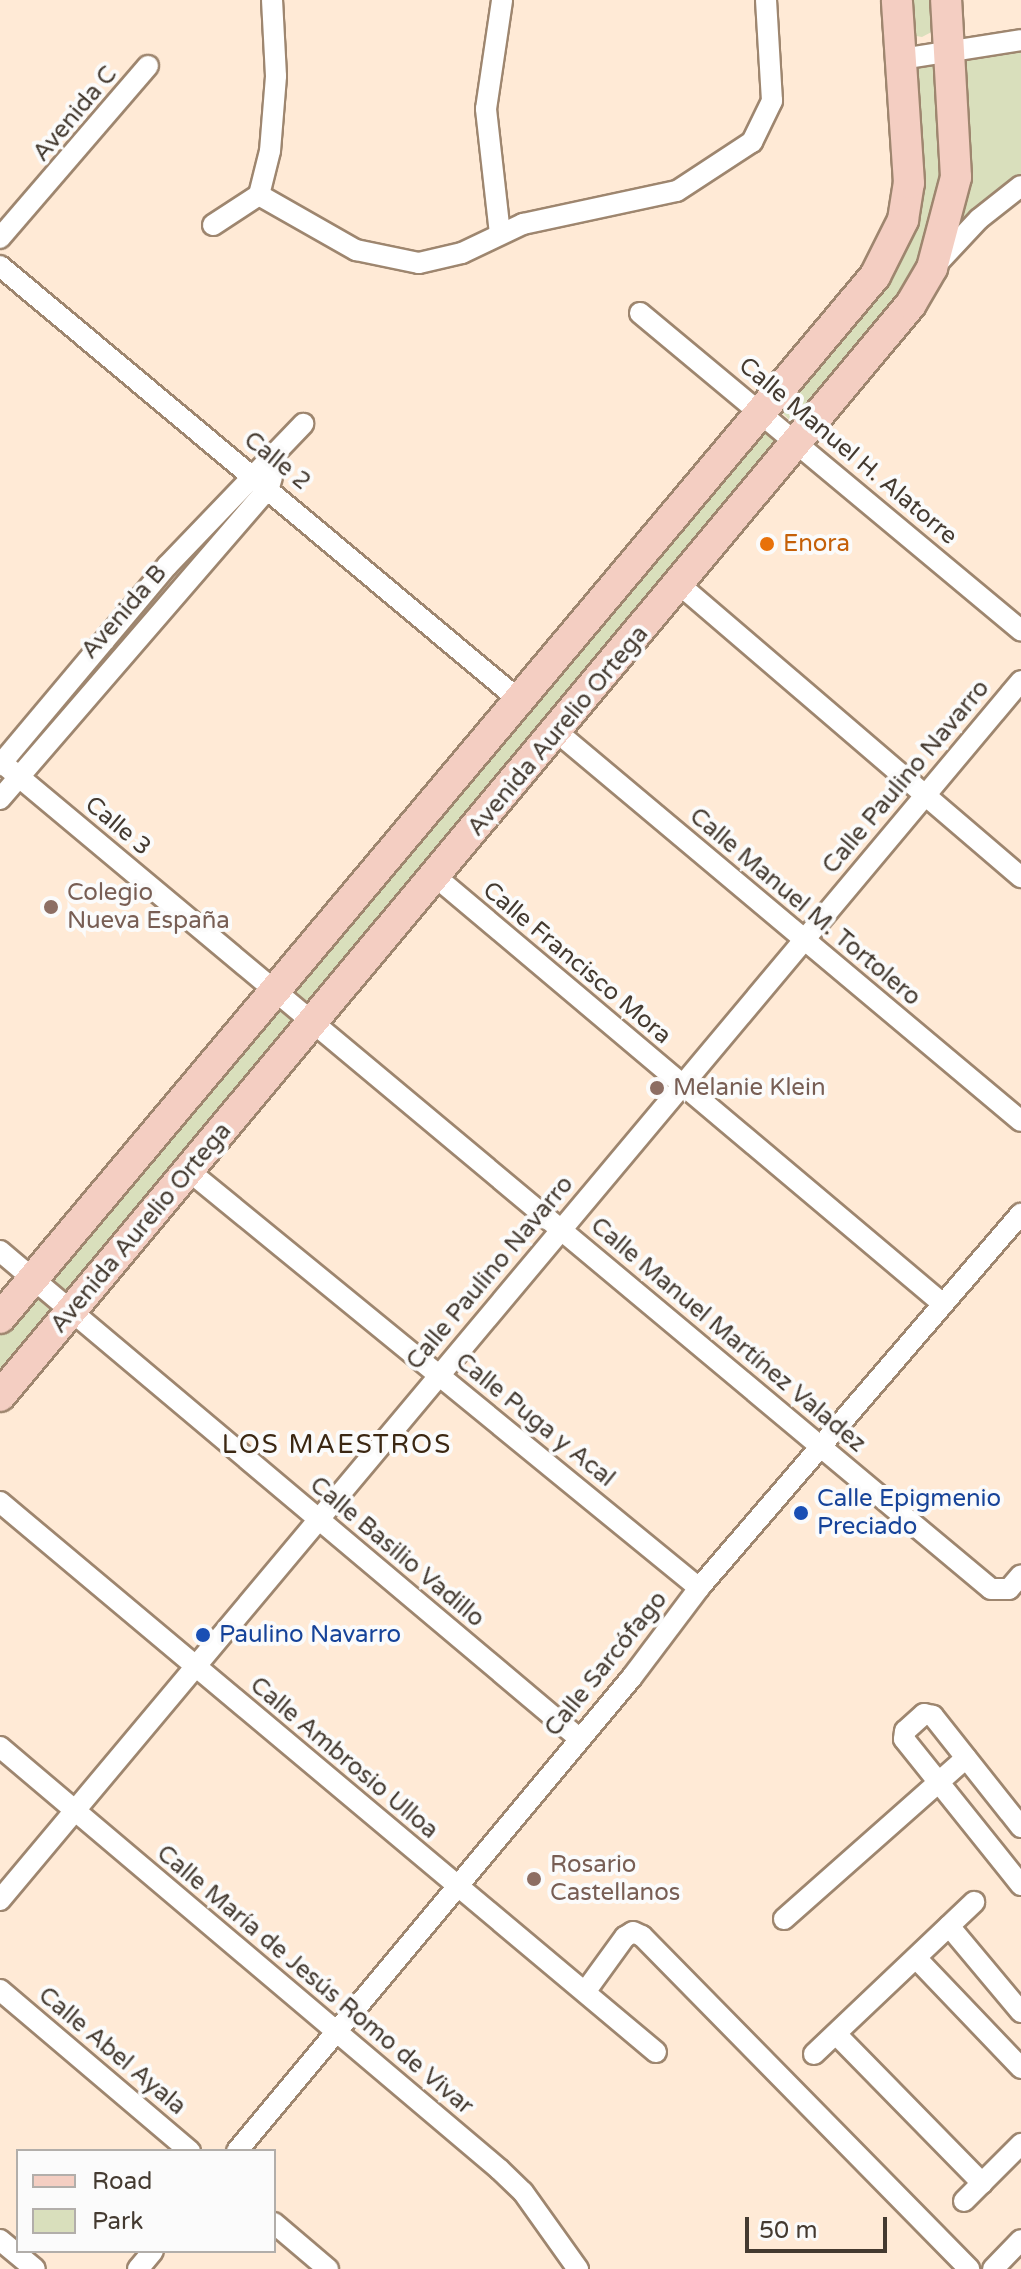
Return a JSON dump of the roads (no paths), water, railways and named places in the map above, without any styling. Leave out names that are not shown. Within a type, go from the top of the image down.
[{"type":"main road","name":"Avenida Aurelio Ortega","points":[[0,1318],[875,276],[903,220],[909,183],[897,0]]},
{"type":"main road","name":"Avenida Aurelio Ortega","points":[[0,1396],[888,336],[932,268],[956,177],[946,0]]},
{"type":"street","points":[[213,225],[259,195],[270,151],[276,76],[272,0]]},
{"type":"street","points":[[500,234],[486,109],[502,0]]},
{"type":"street","points":[[259,195],[295,219],[384,260],[419,263],[462,253],[523,224],[677,191],[718,169],[752,142],[772,101],[766,0]]},
{"type":"street","points":[[901,59],[1021,40]]},
{"type":"street","name":"Avenida C","points":[[1,271],[5,234],[148,66]]},
{"type":"street","points":[[932,268],[1019,191]]},
{"type":"street","name":"Calle 2","points":[[1,271],[261,481],[519,700]]},
{"type":"street","name":"Calle Manuel H. Alatorre","points":[[640,313],[762,410],[1021,631]]},
{"type":"street","name":"Avenida B","points":[[0,799],[261,481],[303,424]]},
{"type":"street","name":"Avenida B","points":[[1,763],[167,566],[261,481]]},
{"type":"street","points":[[680,585],[1021,877]]},
{"type":"street","name":"Calle Paulino Navarro","points":[[0,1900],[1021,681]]},
{"type":"street","name":"Calle Manuel M. Tortolero","points":[[557,732],[1021,1121]]},
{"type":"street","name":"Calle 3","points":[[1,763],[313,1023]]},
{"type":"street","name":"Calle Francisco Mora","points":[[436,877],[943,1304]]},
{"type":"street","name":"Calle Manuel Martínez Valadez","points":[[313,1023],[1001,1592],[1021,1575]]},
{"type":"street","name":"Calle Puga y Acal","points":[[189,1171],[699,1588]]},
{"type":"street","name":"Calle Sarcófago","points":[[239,2149],[580,1739],[699,1588],[824,1447],[1021,1214]]},
{"type":"street","name":"Calle Basilio Vadillo","points":[[0,1251],[580,1739]]},
{"type":"street","name":"Calle Ambrosio Ulloa","points":[[0,1502],[656,2052]]},
{"type":"street","points":[[1021,1827],[928,1713],[903,1734],[1021,1885]]},
{"type":"street","name":"Calle María de Jesús Romo de Vivar","points":[[0,1747],[523,2192],[578,2269]]},
{"type":"street","points":[[784,1919],[966,1758]]},
{"type":"street","points":[[814,2054],[974,1902]]},
{"type":"street","points":[[949,1926],[1019,2005]]},
{"type":"street","points":[[585,1992],[625,1937],[633,1932],[642,1936],[969,2269]]},
{"type":"street","points":[[916,1958],[1021,2068]]},
{"type":"street","name":"Calle Abel Ayala","points":[[0,1990],[188,2149]]},
{"type":"street","points":[[836,2034],[982,2183]]},
{"type":"street","points":[[964,2201],[1021,2144]]},
{"type":"street","points":[[276,2225],[328,2269]]},
{"type":"street","points":[[0,2240],[35,2269]]},
{"type":"street","points":[[993,2269],[1021,2240]]},
{"type":"street","points":[[138,2269],[151,2253]]},
{"type":"place","name":"Enora","points":[[767,544]]},
{"type":"place","name":"Colegio Nueva España","points":[[51,907]]},
{"type":"place","name":"Melanie Klein","points":[[657,1088]]},
{"type":"place","name":"Calle Epigmenio Preciado","points":[[801,1513]]},
{"type":"place","name":"Paulino Navarro","points":[[203,1635]]},
{"type":"place","name":"Rosario Castellanos","points":[[534,1879]]},
{"type":"district","name":"LOS MAESTROS","points":[[337,1445]]}]
